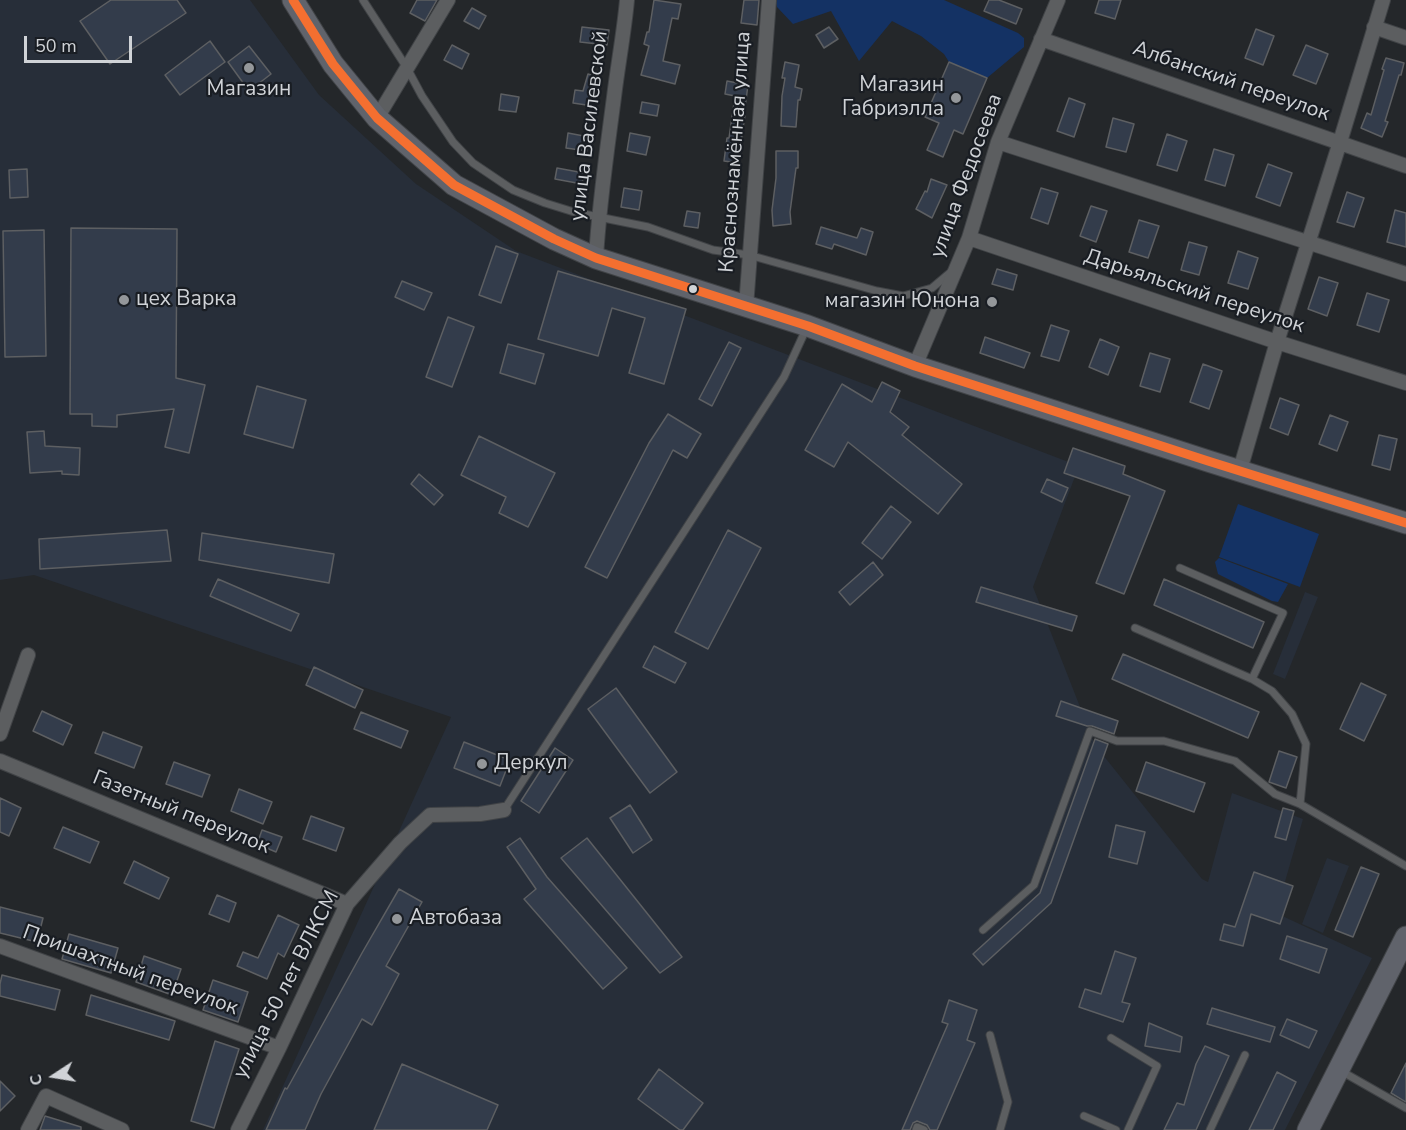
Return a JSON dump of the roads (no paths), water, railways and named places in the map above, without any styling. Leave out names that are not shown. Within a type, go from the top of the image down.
[{"type":"main road","points":[[293,0],[333,64],[377,118],[454,185],[554,239],[596,258],[808,326],[915,366],[1406,522]]},
{"type":"main road","points":[[1308,1130],[1406,937]]},
{"type":"street","points":[[377,118],[448,0]]},
{"type":"street","name":"улица Василевской","points":[[596,258],[598,217],[627,0]]},
{"type":"street","name":"Краснознамённая улица","points":[[746,307],[769,0]]},
{"type":"street","name":"улица Федосеева","points":[[915,366],[969,238],[998,142],[1058,0]]},
{"type":"street","points":[[1240,470],[1277,342],[1383,0]]},
{"type":"street","points":[[1374,27],[1406,38]]},
{"type":"street","name":"Албанский переулок","points":[[1041,39],[1406,166]]},
{"type":"street","points":[[998,142],[1406,274]]},
{"type":"street","name":"Дарьяльский переулок","points":[[969,238],[1277,342],[1406,382]]},
{"type":"street","points":[[0,734],[28,655]]},
{"type":"street","name":"Газетный переулок","points":[[0,761],[347,904]]},
{"type":"street","name":"улица 50 лет ВЛКСМ","points":[[238,1130],[347,904],[400,843],[430,815],[480,814],[504,810]]},
{"type":"street","name":"Пришахтный переулок","points":[[0,946],[279,1048]]},
{"type":"street","points":[[28,1130],[46,1096],[122,1130]]},
{"type":"lane","points":[[363,0],[453,142],[473,163],[513,190],[574,212],[648,227],[713,250],[749,255],[877,291],[903,296],[932,288],[956,269]]},
{"type":"lane","points":[[504,810],[784,377],[808,326]]},
{"type":"lane","points":[[1180,568],[1283,614],[1252,678]]},
{"type":"lane","points":[[1135,628],[1252,678],[1272,691],[1292,714],[1306,744],[1300,804]]},
{"type":"lane","points":[[983,930],[1034,885],[1090,731],[1117,741],[1164,741],[1235,761],[1275,794],[1300,804],[1406,866]]},
{"type":"lane","points":[[990,1035],[1008,1102],[1000,1130]]},
{"type":"lane","points":[[1111,1038],[1157,1066],[1128,1130]]},
{"type":"lane","points":[[1210,1130],[1245,1055]]},
{"type":"lane","points":[[1339,1069],[1406,1108]]},
{"type":"lane","points":[[1084,1116],[1116,1130]]},
{"type":"lane","points":[[916,1130],[917,1127],[924,1130]]},
{"type":"place","name":"Магазин","points":[[249,68]]},
{"type":"place","name":"Магазин Габриэлла","points":[[956,98]]},
{"type":"place","name":"цех Варка","points":[[124,300]]},
{"type":"place","name":"магазин Юнона","points":[[992,302]]},
{"type":"place","name":"Деркул","points":[[482,764]]},
{"type":"place","name":"Автобаза","points":[[397,919]]}]
